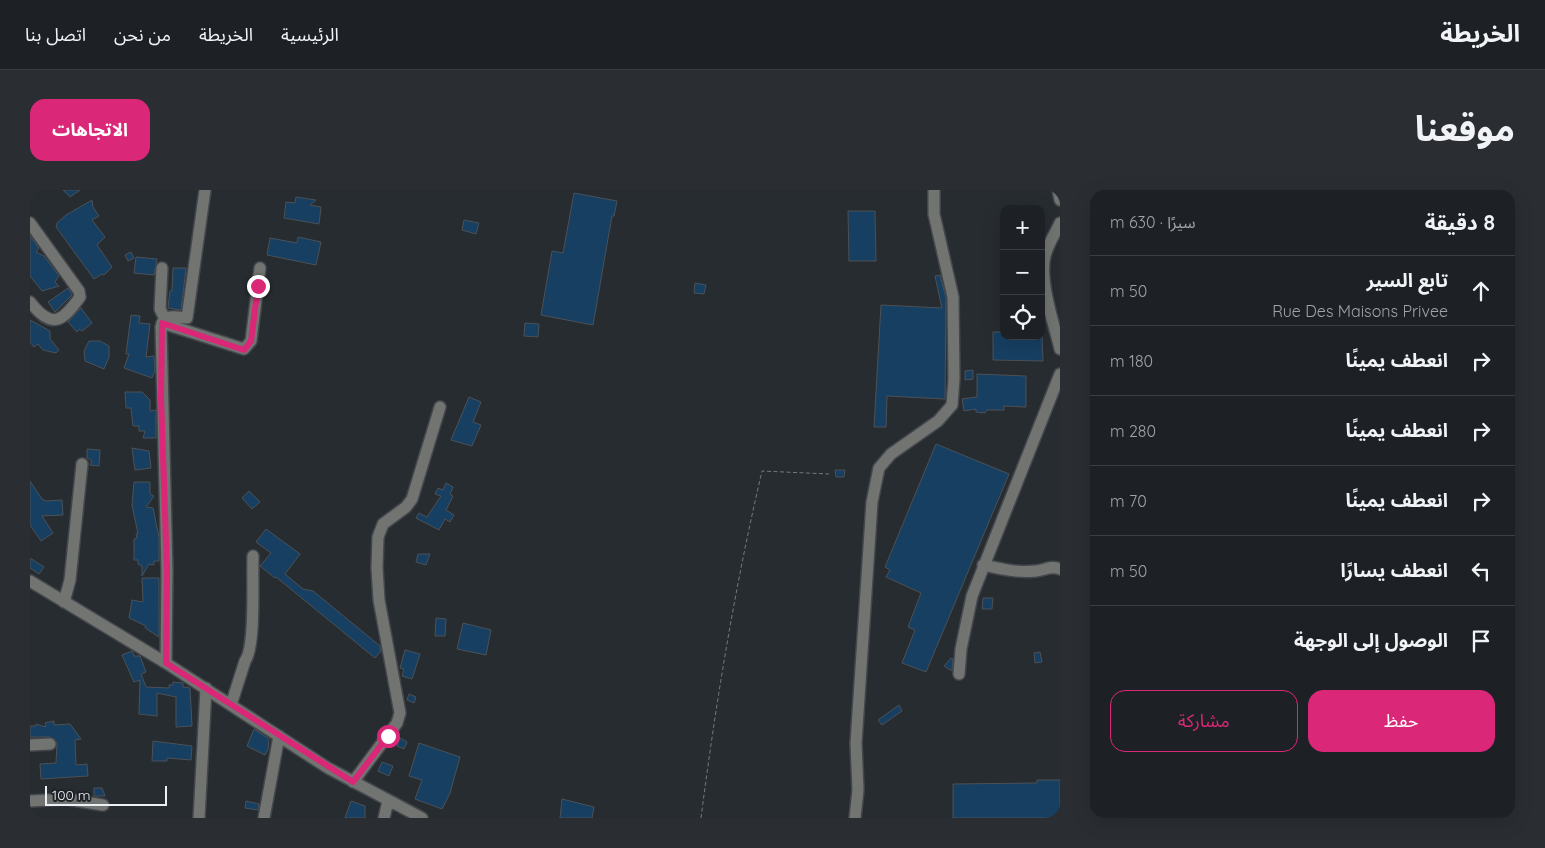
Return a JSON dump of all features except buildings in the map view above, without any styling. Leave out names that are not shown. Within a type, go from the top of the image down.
[{"type":"street","points":[[163,321],[171,316],[187,318],[205,190]]},
{"type":"street","points":[[855,818],[858,790],[856,743],[872,512],[879,468],[891,454],[938,421],[952,405],[954,379],[953,296],[934,214],[934,190]]},
{"type":"street","points":[[1058,190],[1060,200]]},
{"type":"street","points":[[1060,223],[1047,248],[1044,264],[1048,296],[1060,349]]},
{"type":"street","points":[[30,224],[79,291],[80,297],[60,320],[54,321],[41,315],[30,302]]},
{"type":"street","points":[[162,268],[160,309],[163,321],[161,398],[167,579],[166,663]]},
{"type":"street","points":[[163,321],[244,350],[251,341],[260,268]]},
{"type":"street","points":[[960,674],[961,649],[972,596],[1060,374]]},
{"type":"street","points":[[353,782],[397,723],[400,713],[378,586],[378,533],[386,520],[406,506],[412,499],[440,407]]},
{"type":"street","points":[[64,602],[70,580],[82,464]]},
{"type":"street","points":[[231,704],[245,661],[249,656],[252,641],[253,556]]},
{"type":"street","points":[[983,565],[1010,571],[1036,571],[1054,566],[1060,568]]},
{"type":"street","points":[[30,581],[166,663],[353,782],[422,818]]},
{"type":"street","points":[[199,818],[206,688]]},
{"type":"street","points":[[264,818],[279,736]]},
{"type":"street","points":[[30,745],[50,744]]},
{"type":"street","points":[[30,801],[66,799],[103,805]]},
{"type":"street","points":[[384,818],[388,801]]},
{"type":"path","points":[[701,818],[716,704],[743,549],[762,471],[829,474]]},
{"type":"route","points":[[258,286],[251,341],[244,350],[162,323],[161,398],[167,571],[166,663],[328,768],[353,782],[388,736]]}]
